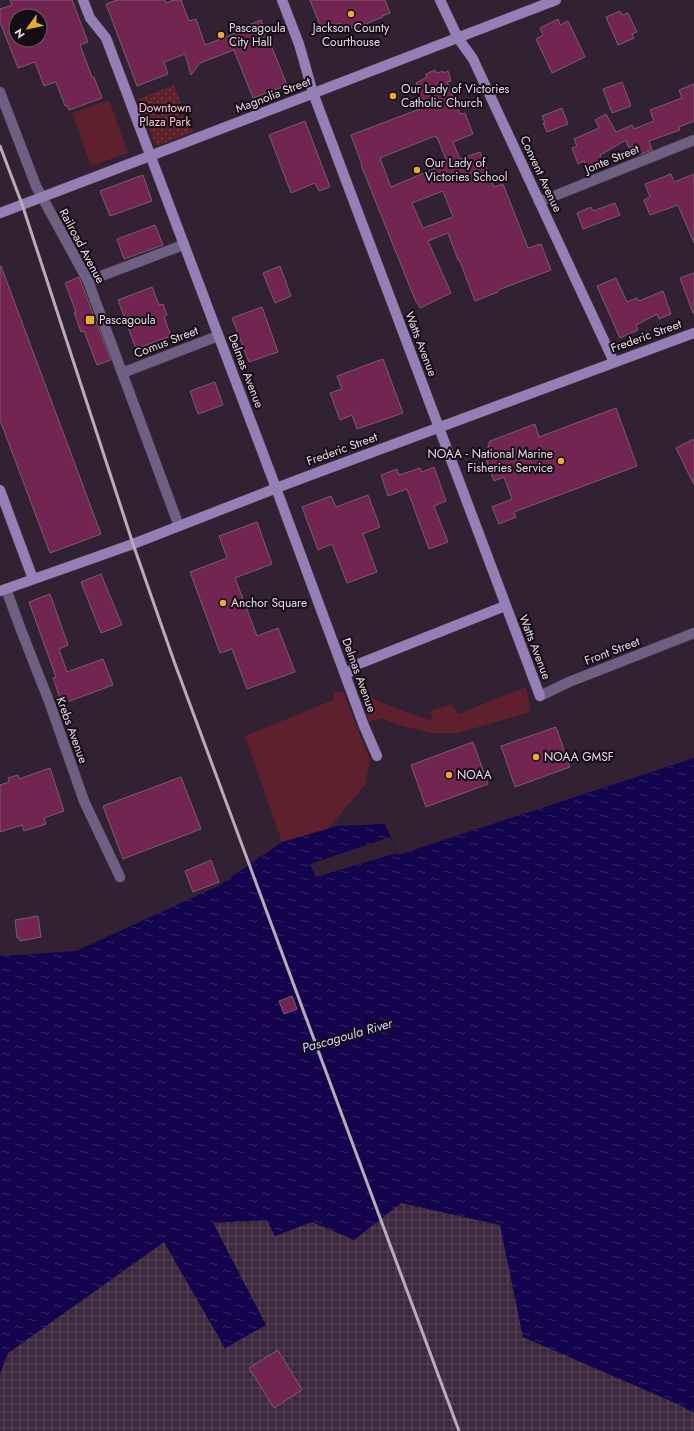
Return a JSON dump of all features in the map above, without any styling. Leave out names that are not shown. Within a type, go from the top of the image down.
[{"type":"street","name":"Delmas Avenue","points":[[83,0],[90,18],[106,38],[377,756]]},
{"type":"street","name":"Watts Avenue","points":[[282,0],[299,44],[313,93],[540,696]]},
{"type":"street","name":"Convent Avenue","points":[[440,0],[458,38],[473,59],[614,362]]},
{"type":"street","name":"Magnolia Street","points":[[0,212],[556,0]]},
{"type":"street","name":"Railroad Avenue","points":[[0,92],[41,197],[88,281],[179,526]]},
{"type":"street","name":"Jonte Street","points":[[539,202],[694,140]]},
{"type":"street","points":[[88,281],[183,245]]},
{"type":"street","name":"Frederic Street","points":[[3,590],[133,544],[276,488],[694,333]]},
{"type":"street","name":"Comus Street","points":[[122,373],[218,336]]},
{"type":"street","points":[[0,490],[33,579]]},
{"type":"street","name":"Krebs Avenue","points":[[3,590],[50,704],[84,801],[120,878]]},
{"type":"street","points":[[346,676],[356,665],[505,606]]},
{"type":"street","name":"Front Street","points":[[540,696],[569,682],[694,633]]},
{"type":"shaded area","points":[[401,1203],[500,1225],[523,1337],[680,1405],[694,1413],[694,1431],[0,1431],[0,1374],[8,1353],[164,1242],[225,1348],[266,1325],[213,1223],[267,1220],[275,1236],[312,1222],[354,1240]]},
{"type":"green space","name":"Downtown Plaza Park","points":[[174,85],[193,132],[156,146],[138,99]]},
{"type":"green space","points":[[109,100],[128,153],[91,166],[72,113]]},
{"type":"green space","points":[[526,687],[531,712],[458,733],[430,733],[399,725],[382,718],[369,722],[361,693],[397,709],[433,721],[430,711],[452,704],[458,714]]},
{"type":"green space","points":[[334,692],[343,692],[370,760],[365,785],[328,829],[282,842],[245,736],[333,700]]},
{"type":"water","name":"Pascagoula River","points":[[694,758],[694,1413],[680,1405],[523,1337],[500,1225],[401,1203],[354,1240],[312,1222],[275,1236],[267,1220],[213,1223],[266,1325],[225,1348],[164,1242],[8,1353],[0,1374],[0,956],[76,951],[218,886],[282,842],[337,826],[385,824],[398,855]]},
{"type":"pier","points":[[390,837],[397,853],[316,877],[310,864]]},
{"type":"building","points":[[10,0],[72,0],[88,42],[80,45],[102,98],[69,110],[67,105],[65,106],[56,82],[44,86],[35,62],[18,68],[10,48],[48,48],[48,8],[8,8],[8,42],[0,22],[0,9],[12,5]]},
{"type":"building","points":[[117,0],[165,0],[166,3],[174,0],[181,0],[189,21],[196,19],[205,45],[238,32],[237,30],[261,20],[287,85],[253,98],[234,50],[200,63],[191,75],[185,54],[164,62],[168,74],[137,86],[106,4]]},
{"type":"building","name":"Jackson County Courthouse","points":[[310,0],[385,0],[390,13],[353,29],[352,27],[343,30],[340,23],[322,30]]},
{"type":"building","points":[[620,11],[622,15],[628,13],[637,32],[632,34],[634,38],[618,45],[606,17]]},
{"type":"building","points":[[558,19],[560,25],[568,21],[585,57],[552,73],[536,39],[543,35],[540,28]]},
{"type":"building","points":[[435,70],[437,73],[443,71],[444,73],[448,71],[451,81],[447,82],[460,114],[465,113],[473,134],[453,142],[460,159],[480,152],[494,187],[503,184],[528,248],[541,244],[551,270],[498,290],[498,292],[475,301],[448,233],[428,241],[451,293],[420,308],[416,302],[361,165],[351,135],[425,107],[416,83],[427,77],[426,74]],"holes":[[[435,136],[436,138],[437,137],[447,162],[391,187],[380,158]],[[443,191],[453,217],[423,228],[412,203]]]},
{"type":"building","points":[[622,82],[631,106],[612,113],[603,89]]},
{"type":"building","points":[[694,84],[694,121],[679,127],[680,130],[649,141],[652,150],[638,155],[635,146],[629,148],[626,140],[600,155],[601,159],[596,162],[597,164],[586,168],[584,161],[578,164],[572,148],[577,146],[574,139],[597,129],[599,127],[595,120],[606,114],[616,132],[632,125],[634,129],[654,121],[650,110],[682,98],[679,90]]},
{"type":"building","points":[[562,108],[568,124],[547,132],[542,116]]},
{"type":"building","points":[[305,121],[330,187],[319,191],[315,183],[291,193],[269,135]]},
{"type":"building","points":[[671,174],[674,182],[694,174],[694,243],[678,205],[650,215],[644,200],[650,197],[645,184]]},
{"type":"building","points":[[143,175],[152,201],[110,216],[100,191]]},
{"type":"building","points":[[615,203],[620,215],[583,229],[577,213],[591,207],[593,211]]},
{"type":"building","points":[[155,225],[163,245],[124,259],[117,239]]},
{"type":"building","points":[[0,266],[101,534],[50,553],[0,420]]},
{"type":"building","points":[[280,266],[291,296],[275,303],[263,273]]},
{"type":"building","points":[[694,273],[694,313],[693,313],[680,278]]},
{"type":"building","points":[[79,277],[111,360],[97,365],[84,331],[81,332],[74,312],[76,312],[65,283]]},
{"type":"building","points":[[616,278],[627,302],[637,298],[639,301],[663,291],[671,314],[659,319],[657,314],[636,325],[638,330],[620,338],[597,286]]},
{"type":"building","points":[[152,287],[159,305],[163,304],[167,315],[164,317],[171,336],[136,349],[118,300]]},
{"type":"building","points":[[262,307],[278,352],[249,362],[232,318]]},
{"type":"building","points":[[383,359],[403,413],[357,429],[352,415],[340,420],[330,393],[342,389],[337,376]]},
{"type":"building","points":[[215,382],[223,405],[198,414],[190,391]]},
{"type":"building","name":"NOAA - National Marine Fisheries Service","points":[[616,408],[637,466],[514,512],[516,517],[499,524],[492,507],[512,499],[504,477],[494,481],[485,456],[490,441],[535,424],[539,437]]},
{"type":"building","points":[[694,439],[694,485],[676,448]]},
{"type":"building","points":[[434,467],[446,501],[434,506],[448,542],[429,549],[407,489],[388,496],[381,475],[397,469],[399,475],[420,468],[422,472]]},
{"type":"building","points":[[368,495],[380,527],[363,534],[377,572],[347,583],[332,544],[318,550],[302,507],[331,496],[336,507]]},
{"type":"building","name":"Anchor Square","points":[[257,522],[272,564],[235,578],[257,636],[278,628],[295,672],[247,689],[232,649],[220,653],[190,572],[227,558],[219,536]]},
{"type":"building","points":[[101,574],[122,625],[101,633],[81,582]]},
{"type":"building","points":[[50,594],[68,645],[59,649],[67,672],[103,659],[113,685],[62,704],[53,678],[56,677],[29,602]]},
{"type":"building","name":"NOAA GMSF","points":[[556,727],[570,767],[515,787],[501,746]]},
{"type":"building","name":"NOAA","points":[[473,742],[488,784],[426,807],[411,765]]},
{"type":"building","points":[[50,768],[64,811],[44,818],[46,824],[24,831],[22,825],[0,832],[0,785],[9,782],[8,778],[18,775],[19,779]]},
{"type":"building","points":[[181,777],[201,829],[123,859],[103,806]]},
{"type":"building","points":[[211,860],[219,882],[193,892],[185,871]]},
{"type":"building","points":[[38,916],[41,937],[20,941],[19,938],[17,938],[15,920]]},
{"type":"building","points":[[292,996],[297,1009],[284,1014],[279,1001]]},
{"type":"building","points":[[278,1350],[302,1390],[274,1408],[249,1368]]},
{"type":"railway","points":[[0,146],[22,204],[133,544],[175,664],[459,1431]]},
{"type":"place","name":"Jackson County Courthouse","points":[[351,14]]},
{"type":"place","name":"Pascagoula City Hall","points":[[221,35]]},
{"type":"place","name":"Our Lady of Victories Catholic Church","points":[[393,96]]},
{"type":"place","name":"Our Lady of Victories School","points":[[417,170]]},
{"type":"place","name":"Pascagoula","points":[[90,320]]},
{"type":"place","name":"NOAA - National Marine Fisheries Service","points":[[561,461]]},
{"type":"place","name":"Anchor Square","points":[[223,603]]},
{"type":"place","name":"NOAA GMSF","points":[[536,757]]},
{"type":"place","name":"NOAA","points":[[449,775]]}]
